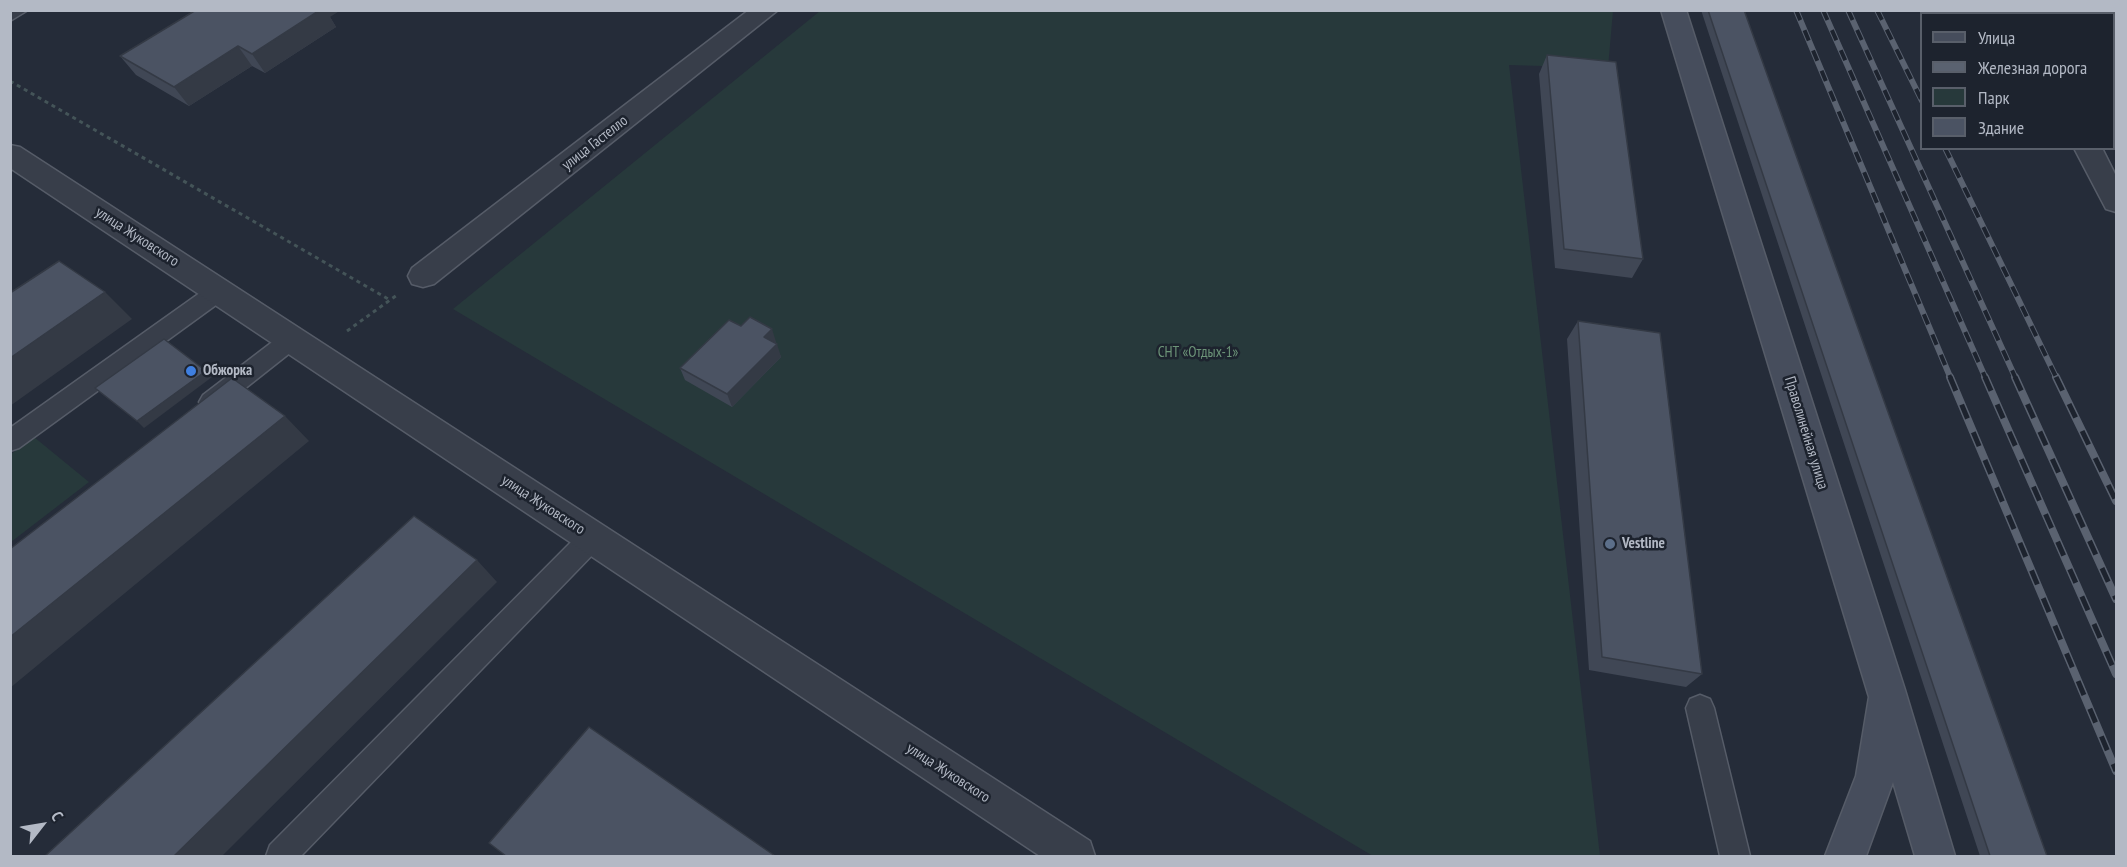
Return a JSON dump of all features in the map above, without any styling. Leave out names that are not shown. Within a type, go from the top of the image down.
[{"type":"main road","name":"Праволинейная улица","points":[[1672,10],[1886,690],[1935,856]]},
{"type":"main road","points":[[1846,856],[1876,776],[1886,690]]},
{"type":"street","name":"улица Гастелло","points":[[423,276],[766,10]]},
{"type":"street","points":[[2089,150],[2116,202]]},
{"type":"street","name":"улица Жуковского","points":[[10,154],[1075,856]]},
{"type":"lane","points":[[10,15],[19,10]]},
{"type":"lane","points":[[10,441],[219,291]]},
{"type":"lane","points":[[191,417],[303,347]]},
{"type":"lane","points":[[281,856],[592,538]]},
{"type":"lane","points":[[1700,708],[1735,856]]},
{"type":"path","points":[[10,81],[390,300]]},
{"type":"path","points":[[303,347],[390,300],[423,276]]},
{"type":"green space","name":"СНТ «Отдых-1»","points":[[820,11],[1613,11],[1608,68],[1509,65],[1600,856],[1373,856],[453,309]]},
{"type":"green space","points":[[34,437],[89,482],[11,542],[11,454]]},
{"type":"building","points":[[196,10],[320,10],[252,54],[238,46],[174,87],[120,56]]},
{"type":"building","points":[[1708,10],[1744,10],[2047,856],[1990,856]]},
{"type":"building","points":[[1547,55],[1616,62],[1643,259],[1564,249]]},
{"type":"building","points":[[59,261],[105,292],[10,358],[10,293]]},
{"type":"building","points":[[750,317],[772,329],[764,337],[777,344],[727,394],[680,368],[729,320],[741,326]]},
{"type":"building","points":[[1578,321],[1660,333],[1702,674],[1602,657]]},
{"type":"building","points":[[164,339],[206,371],[137,421],[95,388]]},
{"type":"building","points":[[232,378],[285,416],[10,637],[10,549]]},
{"type":"building","points":[[414,516],[477,560],[174,856],[45,856]]},
{"type":"building","points":[[589,727],[775,856],[506,856],[489,843]]},
{"type":"railway","points":[[1796,10],[1951,379]]},
{"type":"railway","points":[[1823,10],[1986,379]]},
{"type":"railway","points":[[1848,10],[2016,379]]},
{"type":"railway","points":[[1877,10],[1920,97]]},
{"type":"railway","points":[[1946,150],[2057,379]]},
{"type":"railway","points":[[1950,377],[2116,771]]},
{"type":"railway","points":[[1985,377],[2116,674]]},
{"type":"railway","points":[[2015,377],[2116,599]]},
{"type":"railway","points":[[2056,377],[2116,501]]},
{"type":"place","name":"Обжорка","points":[[191,371]]},
{"type":"place","name":"Vestline","points":[[1610,544]]}]
